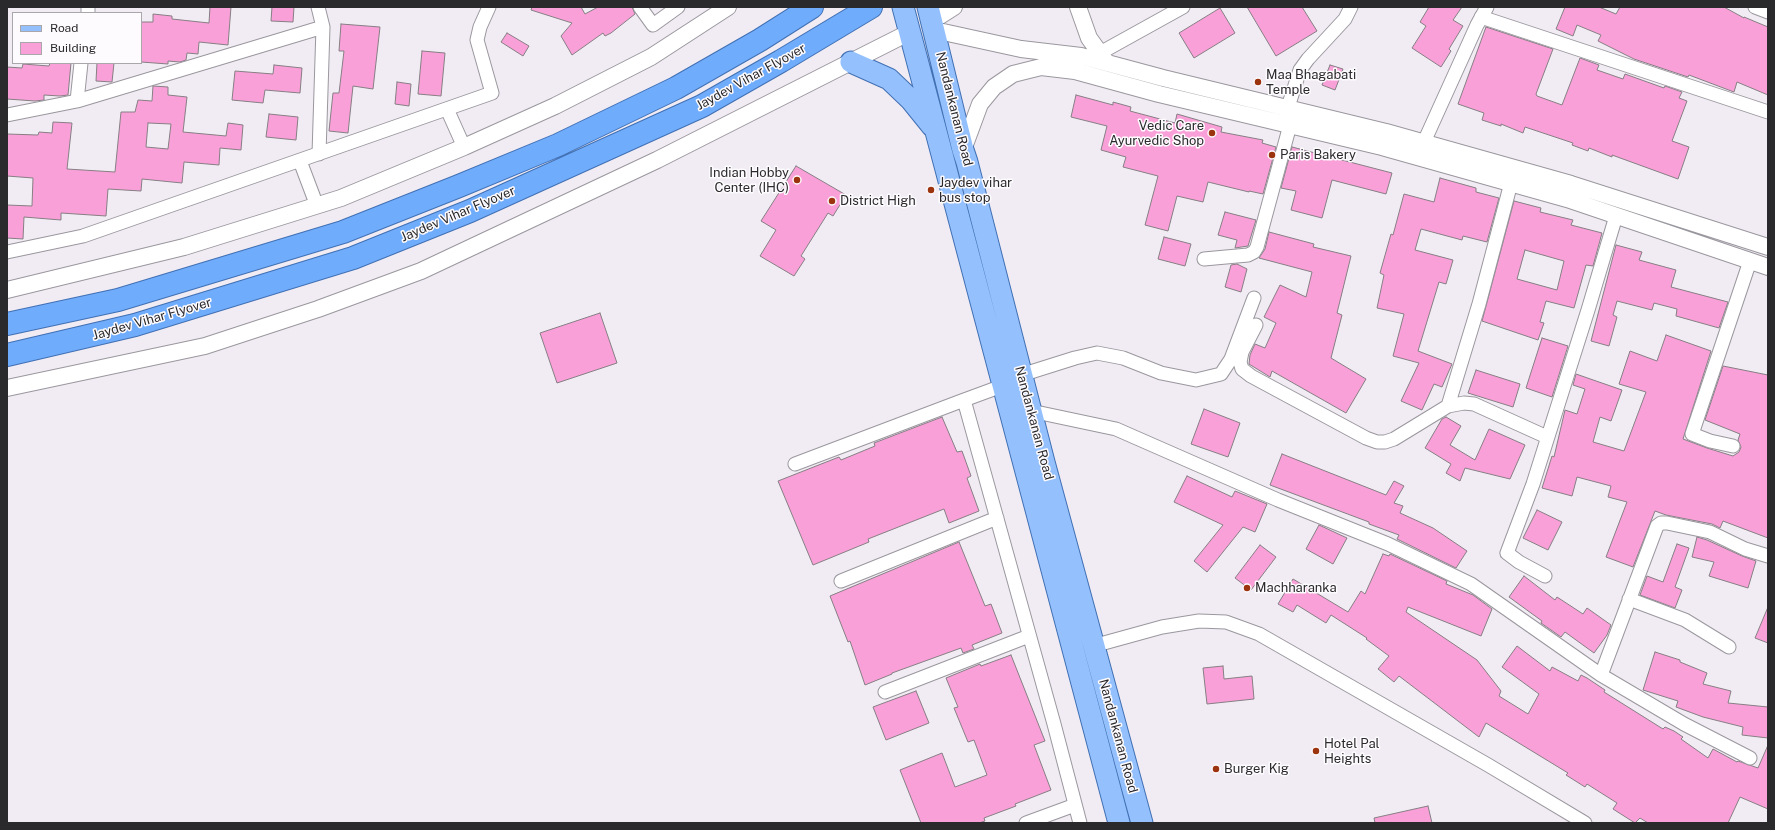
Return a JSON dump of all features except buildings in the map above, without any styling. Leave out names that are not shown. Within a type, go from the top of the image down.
[{"type":"highway","name":"Jaydev Vihar Flyover","points":[[10,322],[118,300],[343,232],[558,145],[676,88],[760,40],[812,7]]},
{"type":"highway","name":"Jaydev Vihar Flyover","points":[[11,357],[135,325],[353,258],[455,217],[702,106],[871,7]]},
{"type":"main road","name":"Nandankanan Road","points":[[903,7],[1002,386],[1119,823]]},
{"type":"main road","name":"Nandankanan Road","points":[[931,19],[963,150],[1031,411],[1093,646],[1142,823]]},
{"type":"main road","points":[[851,62],[889,79],[911,100],[936,131]]},
{"type":"street","points":[[318,7],[323,27],[319,154]]},
{"type":"street","points":[[7,252],[84,236],[492,94],[477,40],[480,27],[488,7]]},
{"type":"street","points":[[640,7],[653,25],[678,7]]},
{"type":"street","points":[[7,290],[184,247],[341,198],[464,147],[556,106],[651,57],[728,7]]},
{"type":"street","points":[[931,19],[954,7]]},
{"type":"street","points":[[1078,7],[1089,38],[1104,58]]},
{"type":"street","points":[[1104,58],[1183,7]]},
{"type":"street","points":[[1288,107],[1300,70],[1308,59],[1345,19],[1351,7]]},
{"type":"street","points":[[1755,7],[1768,12]]},
{"type":"street","points":[[1424,142],[1484,12],[1768,112]]},
{"type":"street","points":[[931,19],[991,43],[1104,58],[1163,78],[1288,107],[1424,142],[1569,191],[1768,247]]},
{"type":"street","points":[[7,115],[77,101],[323,27]]},
{"type":"street","points":[[7,388],[205,346],[318,309],[420,271],[657,160],[910,32]]},
{"type":"street","points":[[77,101],[81,64]]},
{"type":"street","points":[[963,150],[980,104],[994,87],[1013,74],[1041,67],[1075,71],[1159,94],[1382,147],[1511,183],[1569,191],[1616,216],[1768,267]]},
{"type":"street","points":[[447,109],[464,147]]},
{"type":"street","points":[[1204,259],[1240,256],[1254,252],[1257,247],[1290,125]]},
{"type":"street","points":[[300,161],[318,206]]},
{"type":"street","points":[[1448,406],[1479,304],[1511,183]]},
{"type":"street","points":[[1545,576],[1519,562],[1507,553],[1533,484],[1616,216]]},
{"type":"street","points":[[1733,446],[1710,441],[1692,434],[1750,261]]},
{"type":"street","points":[[1022,375],[1075,358],[1097,353],[1123,358],[1162,373],[1196,380],[1221,374],[1231,359],[1254,298]]},
{"type":"street","points":[[1256,325],[1242,352],[1240,362],[1242,368],[1252,376],[1366,438],[1377,442],[1385,442],[1394,439],[1448,406],[1464,404],[1474,404],[1547,437]]},
{"type":"street","points":[[795,464],[1002,386]]},
{"type":"street","points":[[964,400],[998,518],[1080,823]]},
{"type":"street","points":[[1031,411],[1116,430],[1278,500],[1388,544],[1471,584],[1602,675],[1684,724],[1750,758]]},
{"type":"street","points":[[841,581],[998,518]]},
{"type":"street","points":[[1602,675],[1653,532],[1661,523],[1710,532],[1746,549],[1768,556]]},
{"type":"street","points":[[1629,599],[1685,620],[1729,646]]},
{"type":"street","points":[[1093,646],[1162,627],[1199,621],[1226,622],[1259,634],[1488,765],[1585,823]]},
{"type":"street","points":[[884,692],[1029,636]]},
{"type":"street","points":[[1026,823],[1075,805]]},
{"type":"place","name":"Maa Bhagabati Temple","points":[[1258,82]]},
{"type":"place","name":"Vedic Care Ayurvedic Shop","points":[[1212,133]]},
{"type":"place","name":"Paris Bakery","points":[[1272,155]]},
{"type":"place","name":"Indian Hobby Center (IHC)","points":[[797,180]]},
{"type":"place","name":"Jaydev vihar bus stop","points":[[931,190]]},
{"type":"place","name":"District High","points":[[832,201]]},
{"type":"place","name":"Machharanka","points":[[1247,588]]},
{"type":"place","name":"Hotel Pal Heights","points":[[1316,751]]},
{"type":"place","name":"Burger Kig","points":[[1216,769]]}]
